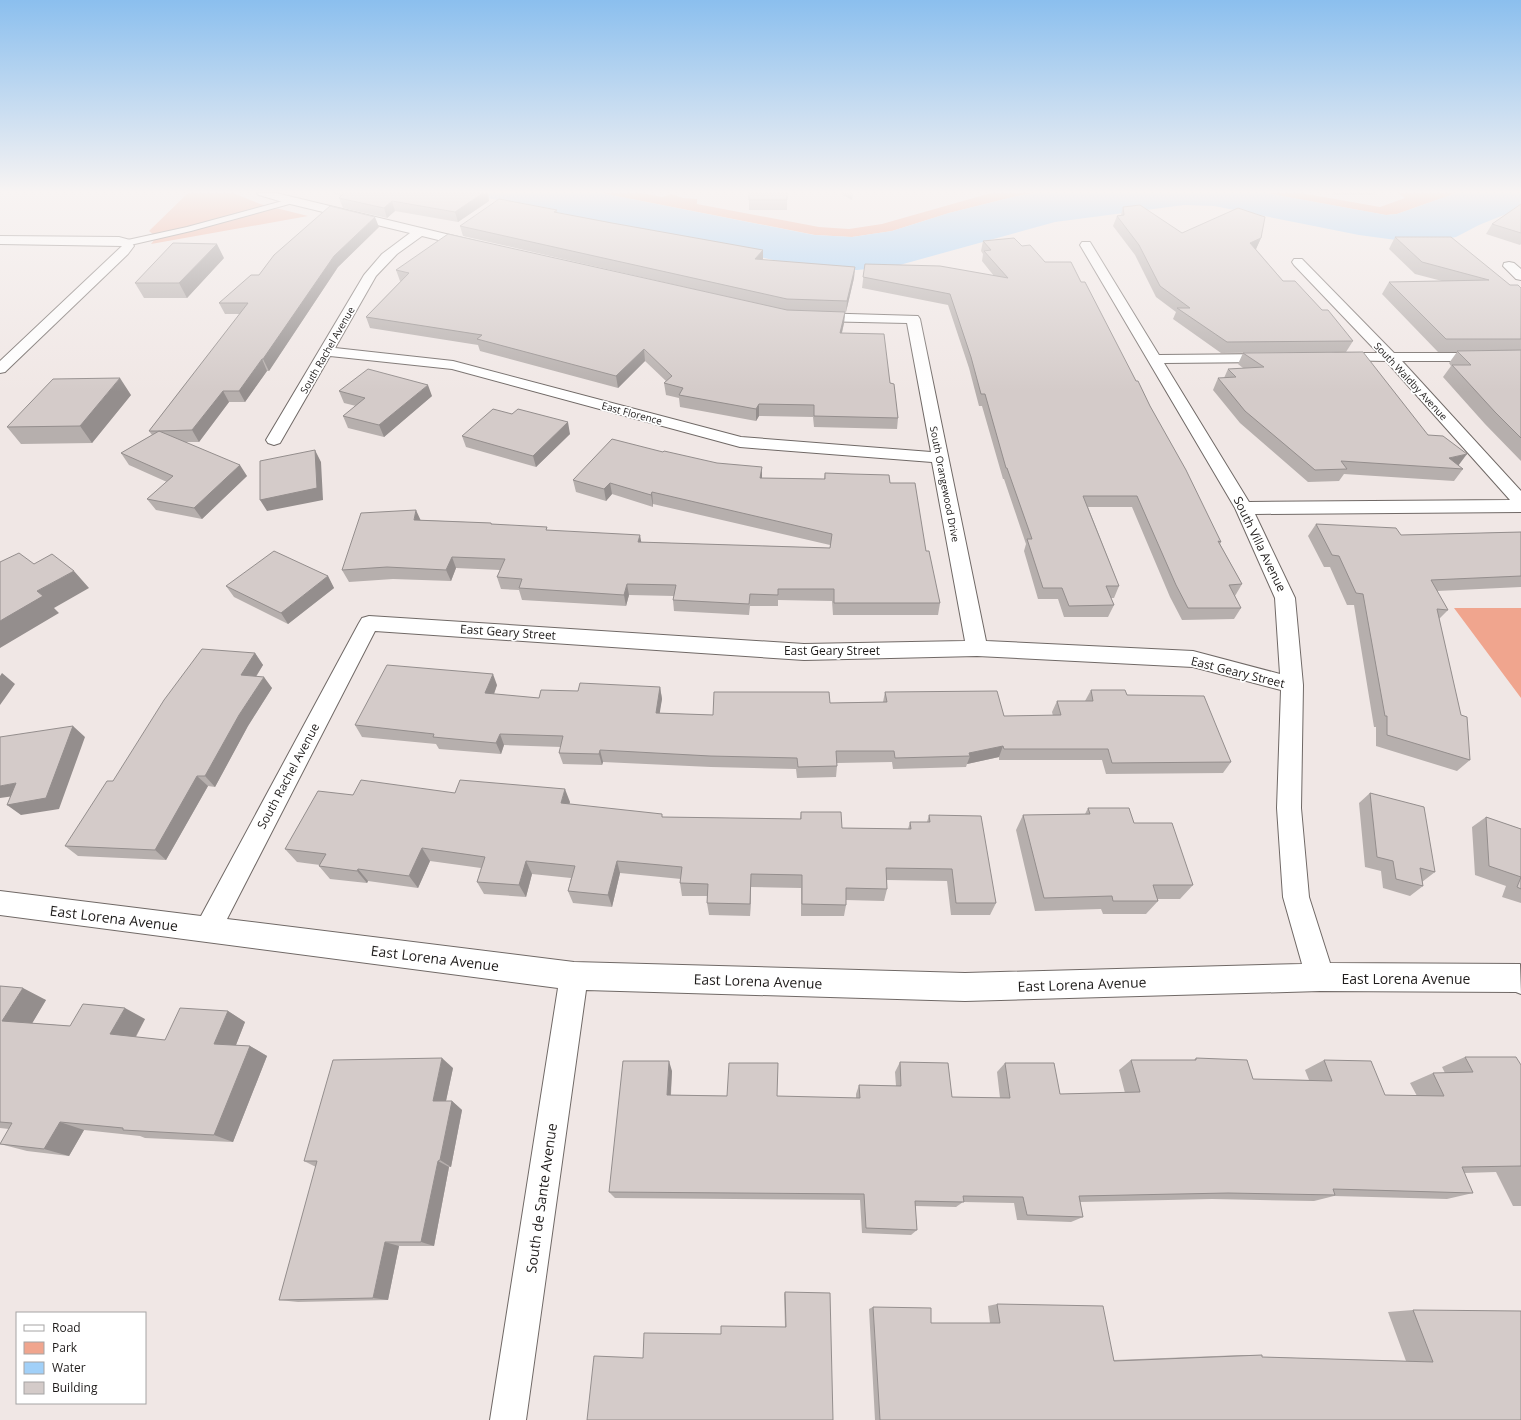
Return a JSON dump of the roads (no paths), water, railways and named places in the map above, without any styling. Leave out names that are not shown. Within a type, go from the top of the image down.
[{"type":"street","points":[[0,369],[115,259]]},
{"type":"street","name":"South Rachel Avenue","points":[[274,440],[370,275],[383,259]]},
{"type":"street","name":"South Villa Avenue","points":[[1095,259],[1244,508],[1285,598],[1292,685],[1289,808],[1296,897],[1320,977]]},
{"type":"street","name":"South Waldby Avenue","points":[[1298,262],[1390,357],[1521,502]]},
{"type":"street","points":[[1509,266],[1521,276]]},
{"type":"street","name":"South Orangewood Drive","points":[[803,316],[913,319],[977,648]]},
{"type":"street","name":"East Florence","points":[[327,351],[453,365],[740,442],[940,458]]},
{"type":"street","points":[[1319,358],[1521,357]]},
{"type":"street","points":[[1155,358],[1280,358]]},
{"type":"street","points":[[1244,508],[1521,506]]},
{"type":"street","name":"South Rachel Avenue","points":[[208,930],[369,623]]},
{"type":"street","name":"East Geary Street","points":[[369,623],[804,652],[977,648],[1193,659],[1292,685]]},
{"type":"street","name":"East Lorena Avenue","points":[[0,903],[574,976],[965,987],[1320,977],[1521,979]]},
{"type":"street","name":"South de Sante Avenue","points":[[508,1420],[574,976]]},
{"type":"water","points":[[770,259],[920,259],[896,266],[857,270],[834,270],[796,265]]}]
